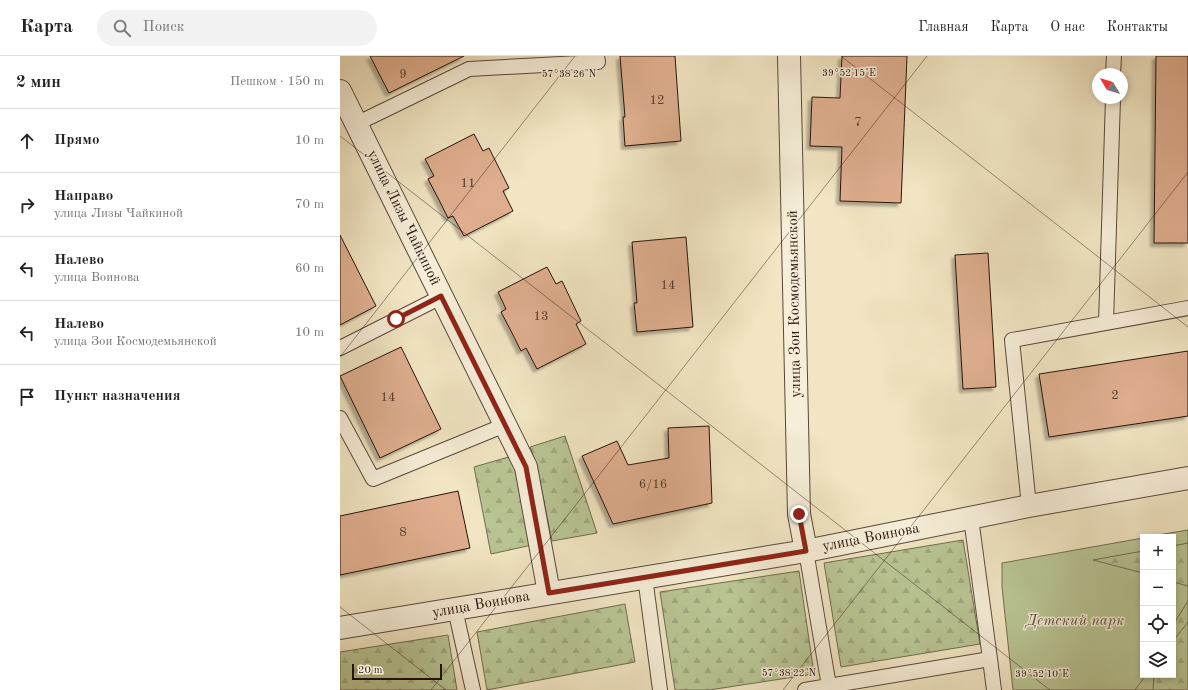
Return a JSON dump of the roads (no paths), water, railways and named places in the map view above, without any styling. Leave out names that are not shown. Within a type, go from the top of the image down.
[{"type":"street","name":"улица Зои Космодемьянской","points":[[790,56],[799,514],[806,551]]},
{"type":"street","name":"улица Лизы Чайкиной","points":[[340,91],[526,467],[549,593]]},
{"type":"street","name":"улица Воинова","points":[[340,628],[806,551],[1029,506],[1188,478]]},
{"type":"lane","points":[[356,124],[469,70],[598,62],[597,56]]},
{"type":"lane","points":[[1114,56],[1114,68]]},
{"type":"lane","points":[[1106,323],[1113,104]]},
{"type":"lane","points":[[340,348],[441,296]]},
{"type":"lane","points":[[1029,506],[1012,340],[1188,308]]},
{"type":"lane","points":[[340,418],[373,479],[505,425]]},
{"type":"lane","points":[[971,518],[994,690]]},
{"type":"lane","points":[[806,551],[829,686]]},
{"type":"lane","points":[[645,577],[660,690]]},
{"type":"lane","points":[[455,609],[473,690]]},
{"type":"lane","points":[[805,690],[990,659]]},
{"type":"park label","name":"Детский парк","points":[[1075,621]]}]
